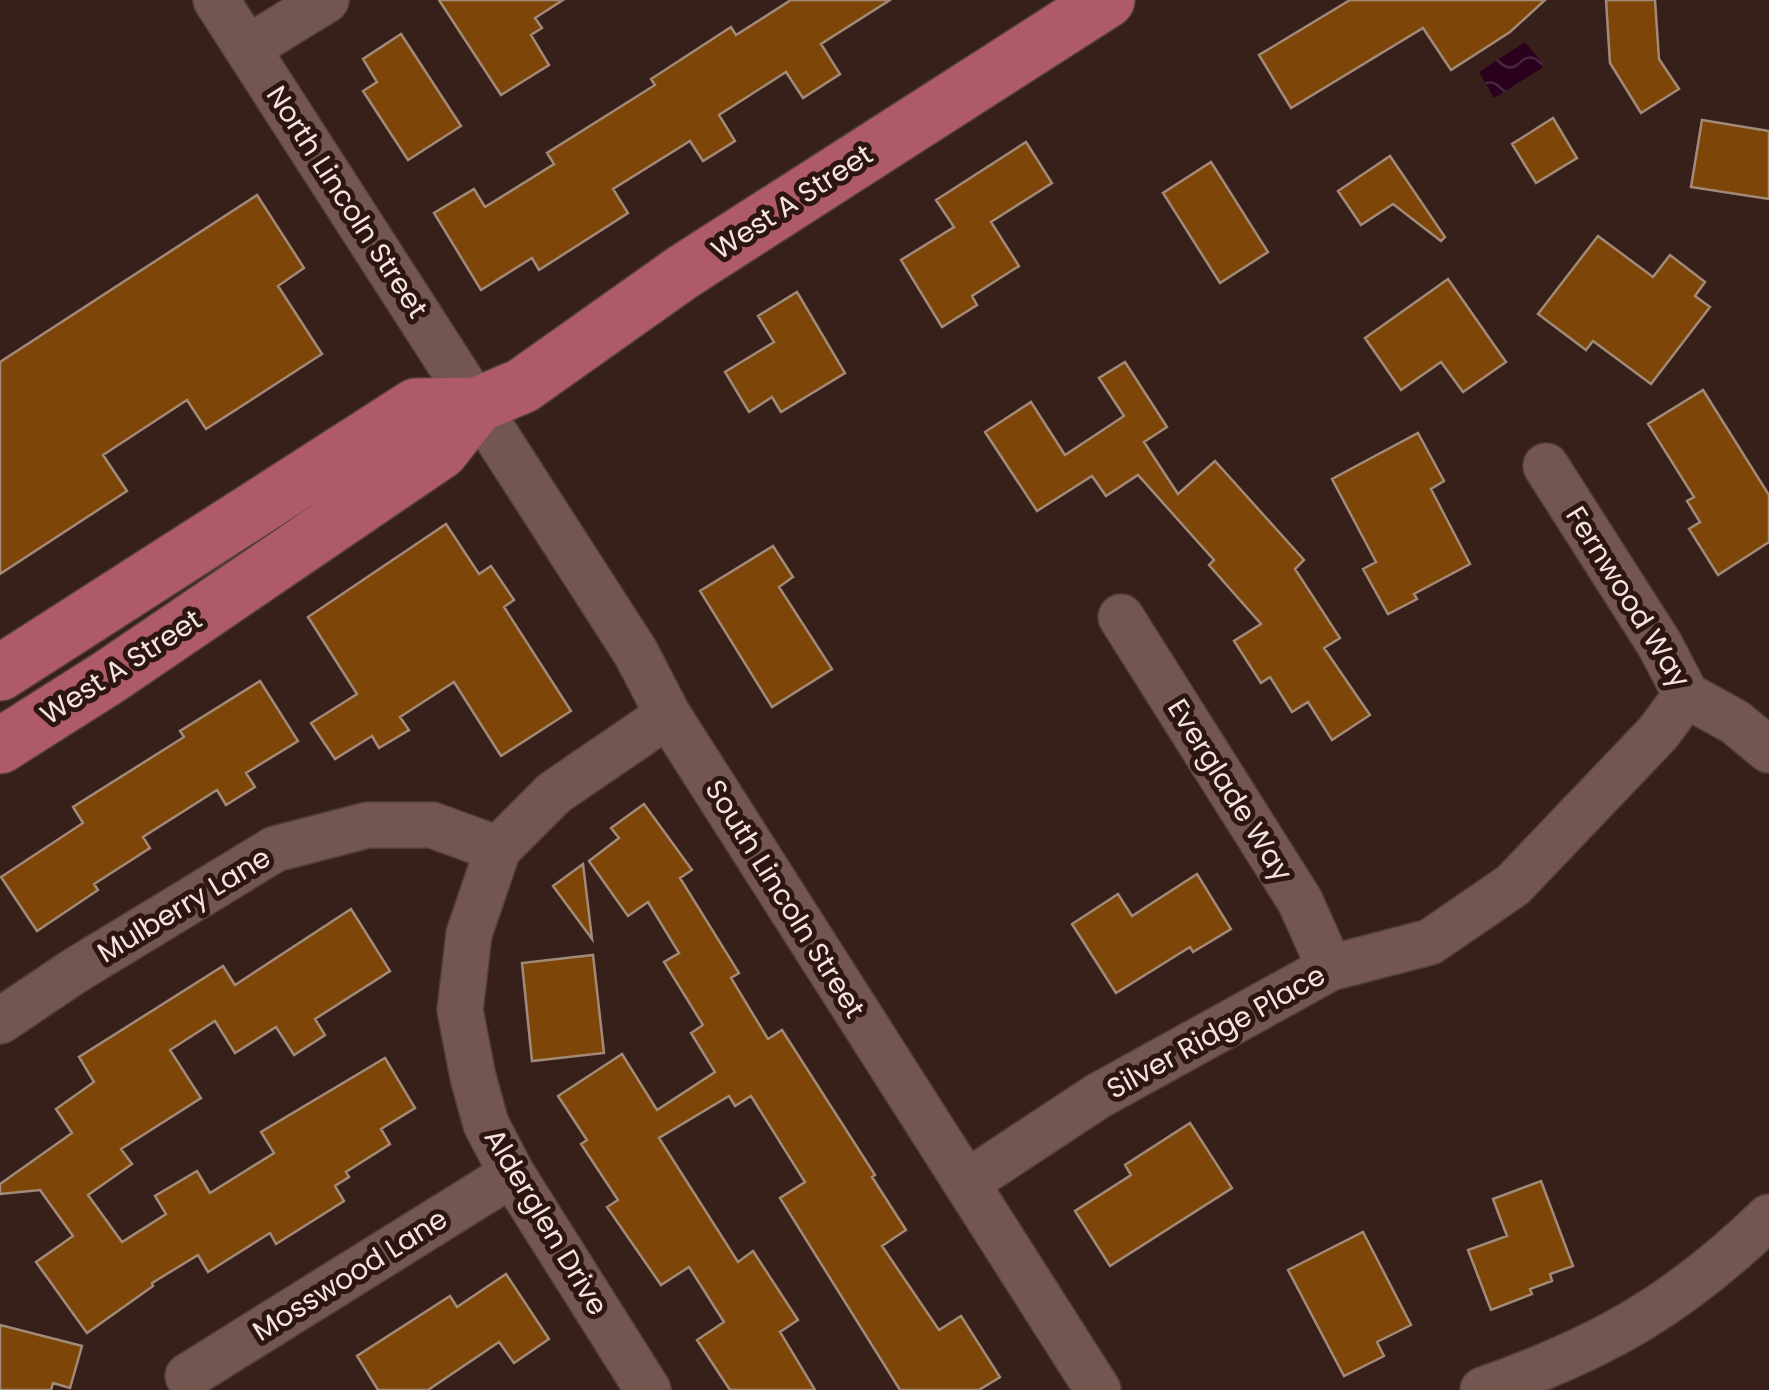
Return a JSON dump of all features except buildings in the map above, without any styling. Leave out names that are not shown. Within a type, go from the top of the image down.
[{"type":"main road","name":"West A Street","points":[[0,672],[416,406],[477,405],[522,386],[682,272],[1107,0]]},
{"type":"main road","name":"West A Street","points":[[0,746],[109,677],[441,451],[477,405]]},
{"type":"street","name":"North Lincoln Street","points":[[216,0],[477,405]]},
{"type":"street","points":[[248,48],[326,0]]},
{"type":"street","name":"South Lincoln Street","points":[[477,405],[636,653],[668,715],[1098,1390]]},
{"type":"street","name":"Fernwood Way","points":[[1546,466],[1660,646],[1686,695],[1735,722],[1769,750]]},
{"type":"street","name":"Everglade Way","points":[[1122,617],[1300,901],[1330,968]]},
{"type":"street","name":"Silver Ridge Place","points":[[966,1183],[1098,1096],[1330,968],[1430,942],[1513,885],[1658,733],[1686,695]]},
{"type":"street","name":"Alderglen Drive","points":[[648,1390],[512,1174],[486,1124],[460,1010],[470,934],[498,849],[554,793],[668,715]]},
{"type":"street","name":"Mulberry Lane","points":[[0,1021],[275,849],[368,825],[432,825],[498,849]]},
{"type":"street","name":"Mosswood Lane","points":[[188,1376],[512,1174]]},
{"type":"street","points":[[1482,1390],[1566,1359],[1634,1324],[1687,1290],[1769,1218]]},
{"type":"water","points":[[1525,42],[1543,64],[1542,68],[1494,98],[1479,72]]}]
